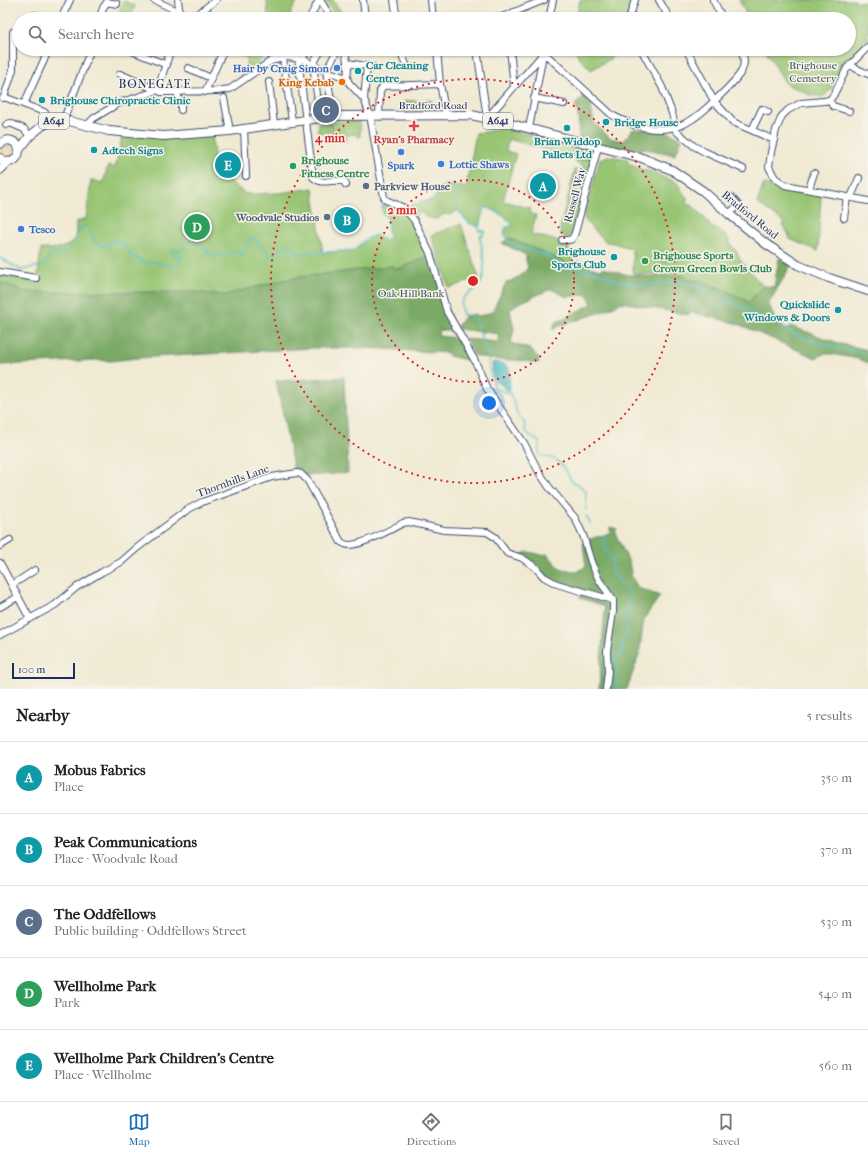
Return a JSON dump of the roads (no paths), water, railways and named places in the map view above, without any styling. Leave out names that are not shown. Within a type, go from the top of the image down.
[{"type":"main road","name":"Bradford Road","points":[[0,170],[8,162],[16,158],[19,150],[28,137],[42,126],[52,122],[69,121],[90,127],[123,133],[163,136],[230,131],[320,117],[461,114],[529,128],[642,158],[672,170],[703,191],[766,244],[798,265],[829,278],[868,291]]},
{"type":"main road","points":[[0,134],[6,142],[16,144],[19,150]]},
{"type":"main road","name":"A641","points":[[6,142],[28,137]]},
{"type":"main road","points":[[0,158],[3,161],[8,162]]},
{"type":"street","points":[[64,12],[70,0]]},
{"type":"street","points":[[154,0],[178,12],[178,0]]},
{"type":"street","points":[[201,12],[216,0]]},
{"type":"street","points":[[319,0],[324,12]]},
{"type":"street","points":[[313,12],[319,0]]},
{"type":"street","points":[[363,0],[365,12]]},
{"type":"street","points":[[394,0],[396,12]]},
{"type":"street","points":[[431,0],[432,12]]},
{"type":"street","points":[[518,12],[544,0]]},
{"type":"street","points":[[550,12],[553,0]]},
{"type":"street","points":[[631,12],[635,0]]},
{"type":"street","points":[[659,0],[666,12]]},
{"type":"street","points":[[713,0],[719,12]]},
{"type":"street","points":[[102,12],[107,2],[117,4]]},
{"type":"street","points":[[868,47],[850,64],[842,75],[833,96],[829,100],[801,103],[788,110],[782,116],[778,123],[769,161],[769,167],[775,178],[785,185],[868,201]]},
{"type":"street","points":[[15,56],[12,76],[4,98],[44,112],[52,122]]},
{"type":"street","points":[[24,104],[46,56]]},
{"type":"street","points":[[63,121],[88,56]]},
{"type":"street","points":[[145,56],[167,65]]},
{"type":"street","points":[[90,127],[88,123],[119,103],[156,90],[169,56]]},
{"type":"street","points":[[205,92],[221,56]]},
{"type":"street","points":[[318,56],[313,64],[320,117]]},
{"type":"street","points":[[334,56],[326,71],[334,116]]},
{"type":"street","points":[[346,56],[347,78],[349,83],[364,99],[370,116],[384,197],[386,200],[404,208],[417,225],[430,253],[447,312],[475,361],[487,389],[524,443],[539,472],[549,487],[576,518],[584,535],[591,562],[599,580],[613,600],[613,612],[607,651],[608,672],[606,689]]},
{"type":"street","points":[[403,56],[406,64]]},
{"type":"street","points":[[438,56],[440,84],[446,115]]},
{"type":"street","points":[[478,56],[486,118]]},
{"type":"street","points":[[511,56],[514,87]]},
{"type":"street","points":[[486,118],[540,56]]},
{"type":"street","points":[[529,128],[542,56]]},
{"type":"street","points":[[547,56],[612,115],[622,121],[648,128],[663,129],[674,127],[690,121],[714,101],[742,70],[744,62],[742,56]]},
{"type":"street","points":[[644,56],[662,87],[672,113],[676,132],[694,146],[743,169]]},
{"type":"street","points":[[690,56],[714,101],[733,122],[774,140]]},
{"type":"street","points":[[285,57],[292,121]]},
{"type":"street","points":[[120,74],[161,92],[205,92],[230,89],[271,61],[285,57],[300,58],[326,71],[347,78]]},
{"type":"street","points":[[300,58],[313,178],[322,182],[342,180],[346,185]]},
{"type":"street","points":[[347,63],[370,67],[364,99]]},
{"type":"street","points":[[850,64],[868,74]]},
{"type":"street","points":[[188,68],[211,78]]},
{"type":"street","points":[[269,82],[274,124]]},
{"type":"street","points":[[379,116],[380,91],[382,86],[440,84]]},
{"type":"street","points":[[178,92],[178,98],[181,101],[181,110]]},
{"type":"street","points":[[224,98],[230,131]]},
{"type":"street","points":[[534,98],[564,104]]},
{"type":"street","points":[[829,100],[836,109],[849,111]]},
{"type":"street","points":[[752,130],[762,108],[768,112]]},
{"type":"street","points":[[6,125],[10,124],[22,128],[28,137]]},
{"type":"street","points":[[244,128],[246,176]]},
{"type":"street","name":"Russell Way","points":[[562,240],[572,239],[575,233],[598,147]]},
{"type":"street","points":[[809,189],[814,173]]},
{"type":"street","points":[[844,218],[849,197],[859,178]]},
{"type":"street","points":[[729,214],[738,205],[731,197]]},
{"type":"street","points":[[0,272],[36,278]]},
{"type":"street","name":"Thornhills Lane","points":[[0,635],[55,605],[77,587],[122,562],[137,548],[187,510],[202,502],[272,477],[297,473],[301,474],[308,481],[341,542],[346,545],[351,545],[370,539],[409,522],[444,530],[487,532],[494,537],[507,553],[522,558],[535,566],[544,577],[557,584],[613,600]]},
{"type":"street","points":[[0,546],[10,540]]},
{"type":"street","points":[[0,563],[30,619]]},
{"type":"street","points":[[12,585],[35,570]]},
{"type":"street","points":[[0,607],[18,597]]},
{"type":"water","points":[[492,363],[504,364],[509,368],[510,390],[507,391],[500,383],[496,382],[493,374]]},
{"type":"waterway","points":[[406,206],[417,205],[420,202],[429,202],[437,196],[444,186],[455,188],[459,194],[458,211],[469,223],[479,227],[484,208],[495,211],[512,224],[510,227],[506,227],[504,234],[511,244],[552,257],[554,261],[561,263],[564,269],[591,270],[614,280],[641,285],[681,282],[696,286],[758,315],[772,319],[782,328],[805,339],[832,347],[868,354]]},
{"type":"waterway","points":[[0,258],[21,270],[44,265],[51,254],[61,254],[70,249],[79,230],[83,226],[88,228],[95,241],[100,245],[108,246],[113,240],[117,241],[125,245],[131,256],[140,259],[142,263],[153,262],[171,266],[177,265],[181,259],[174,256],[171,252],[174,249],[178,251],[191,242],[198,241],[208,253],[224,257],[236,251],[243,255],[248,240],[251,238],[255,239],[270,255],[275,255],[279,249],[291,245],[298,254],[355,250],[370,237],[377,235],[386,241],[389,237],[387,217],[383,214],[382,207],[384,203],[388,204]]},
{"type":"waterway","points":[[479,228],[479,231],[485,231],[483,235],[480,235],[484,261],[484,274],[479,286],[464,298],[461,307],[463,315],[472,315],[475,318],[483,343],[487,348],[489,368],[495,388],[511,395],[518,416],[524,422],[526,432],[539,442],[539,454],[557,461],[565,469],[572,482],[578,484],[586,492],[586,510]]},
{"type":"waterway","points":[[510,390],[510,395]]},
{"type":"waterway","points":[[586,516],[590,523]]},
{"type":"waterway","points":[[604,535],[605,550],[612,559],[611,568],[630,595],[625,619],[628,628],[628,635],[622,642],[623,651],[614,660],[617,671],[615,689]]},
{"type":"place","name":"Hair by Craig Simon","points":[[337,68]]},
{"type":"place","name":"Car Cleaning Centre","points":[[358,71]]},
{"type":"place","name":"King Kebab","points":[[342,82]]},
{"type":"place","name":"Brighouse Chiropractic Clinic","points":[[42,100]]},
{"type":"place","name":"The Oddfellows","points":[[326,110]]},
{"type":"place","name":"Bridge House","points":[[606,122]]},
{"type":"place","name":"Ryan's Pharmacy","points":[[414,126]]},
{"type":"place","name":"Brian Widdop Pallets Ltd","points":[[567,128]]},
{"type":"place","name":"Adtech Signs","points":[[94,150]]},
{"type":"place","name":"Spark","points":[[401,152]]},
{"type":"place","name":"Lottie Shaws","points":[[441,164]]},
{"type":"place","name":"Wellholme Park Children's Centre","points":[[228,165]]},
{"type":"place","name":"Brighouse Fitness Centre","points":[[293,166]]},
{"type":"place","name":"Parkview House","points":[[366,186]]},
{"type":"place","name":"Mobus Fabrics","points":[[543,186]]},
{"type":"place","name":"Woodvale Studios","points":[[327,217]]},
{"type":"place","name":"Peak Communications","points":[[347,220]]},
{"type":"place","name":"Wellholme Park","points":[[197,227]]},
{"type":"place","name":"Tesco","points":[[21,229]]},
{"type":"place","name":"Brighouse Sports Club","points":[[614,257]]},
{"type":"place","name":"Brighouse Sports Crown Green Bowls Club","points":[[645,261]]},
{"type":"place","name":"Quickslide Windows & Doors","points":[[838,310]]},
{"type":"district","name":"BONEGATE","points":[[155,84]]},
{"type":"park label","name":"Brighouse Cemetery","points":[[813,71]]},
{"type":"park label","name":"Oak Hill Bank","points":[[411,293]]}]
